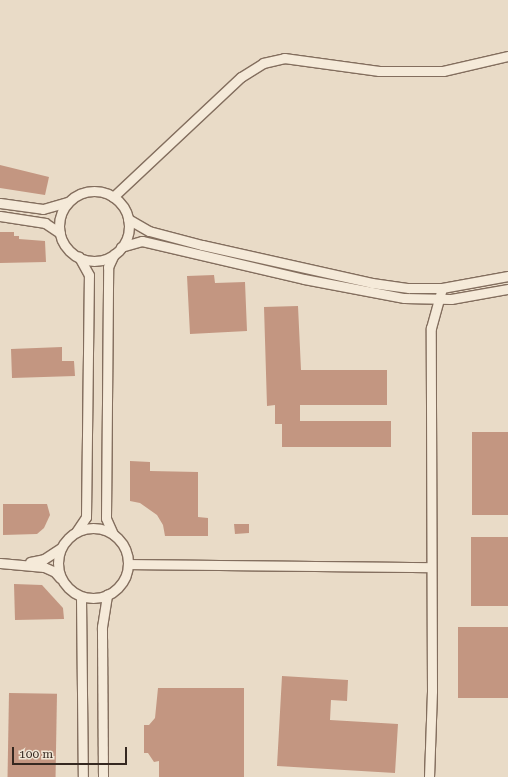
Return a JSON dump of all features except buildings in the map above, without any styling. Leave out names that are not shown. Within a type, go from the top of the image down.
[{"type":"street","points":[[113,197],[241,77],[263,63],[284,58],[357,69],[443,71],[508,56]]},
{"type":"street","points":[[0,203],[43,209],[68,202],[85,192],[94,191],[113,197],[122,207],[128,219],[126,239],[114,254],[108,267],[106,511],[106,518],[113,534],[120,541],[128,564],[126,574],[119,586],[108,594],[90,598],[81,597],[68,588],[62,579],[58,568],[61,548]]},
{"type":"street","points":[[0,563],[23,563],[44,559],[61,548],[76,532],[86,517],[89,275],[79,257],[64,243],[60,233],[60,217],[68,202]]},
{"type":"street","points":[[0,216],[45,223],[60,233]]},
{"type":"street","points":[[128,219],[149,231],[296,267],[372,283],[409,288],[442,288],[508,276]]},
{"type":"street","points":[[121,247],[142,241],[393,297],[437,300],[508,289]]},
{"type":"street","points":[[79,257],[96,260],[114,254]]},
{"type":"street","points":[[429,777],[432,691],[430,567],[430,334],[437,300],[442,288]]},
{"type":"street","points":[[76,532],[94,528],[113,534]]},
{"type":"street","points":[[23,563],[52,570],[62,579]]},
{"type":"street","points":[[128,564],[430,567]]},
{"type":"street","points":[[103,777],[102,627],[108,594]]},
{"type":"street","points":[[81,597],[83,777]]}]
